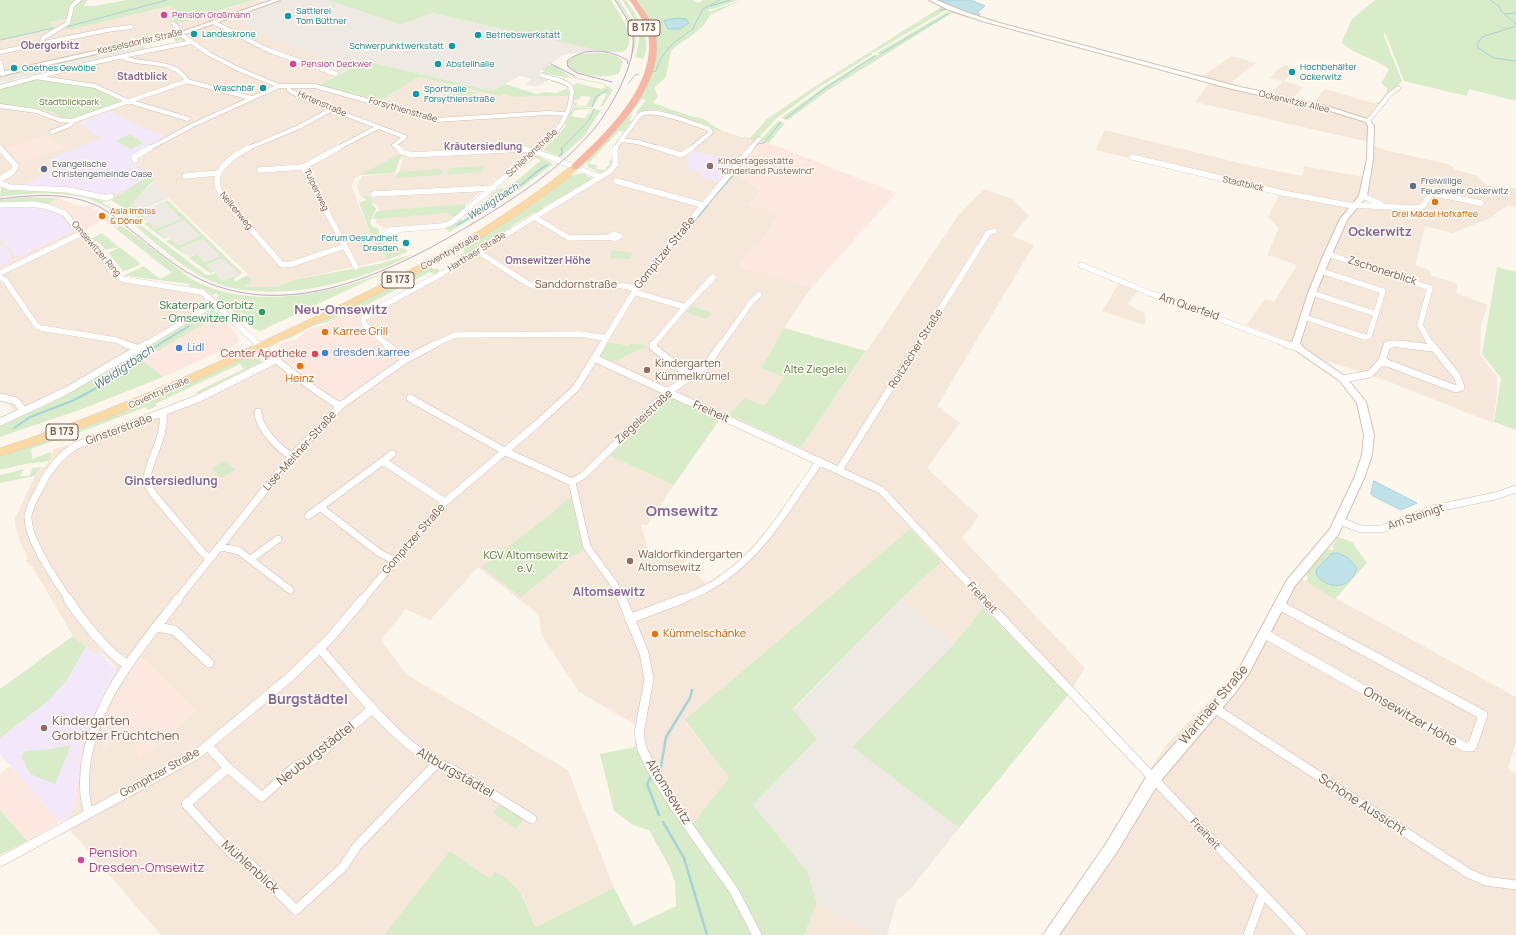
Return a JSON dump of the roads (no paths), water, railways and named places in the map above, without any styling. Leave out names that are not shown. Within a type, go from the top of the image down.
[{"type":"highway","name":"Coventrystraße","points":[[572,166],[614,118],[632,93],[643,72],[648,48],[646,33],[628,0]]},
{"type":"highway","name":"Coventrystraße","points":[[572,166],[620,119],[641,88],[648,71],[653,48],[651,32],[633,0]]},
{"type":"main road","name":"Coventrystraße","points":[[0,444],[118,403],[258,344],[380,290],[448,254],[528,204],[572,166]]},
{"type":"main road","name":"Coventrystraße","points":[[0,452],[123,409],[258,344]]},
{"type":"street","points":[[41,44],[43,38],[62,28],[68,23],[72,6],[80,0]]},
{"type":"street","name":"Kesselsdorfer Straße","points":[[2,74],[179,33],[215,23],[277,0]]},
{"type":"street","name":"Ockerwitzer Allee","points":[[932,0],[957,12],[989,23],[1074,43],[1254,92],[1329,109],[1368,121]]},
{"type":"street","points":[[173,23],[180,31],[179,33]]},
{"type":"street","points":[[215,23],[268,50],[336,74]]},
{"type":"street","points":[[0,52],[107,30],[131,27]]},
{"type":"street","name":"Hirtenstraße","points":[[179,33],[210,54],[238,69],[278,86],[289,87],[289,90],[305,99],[405,137],[394,145],[402,152]]},
{"type":"street","points":[[0,87],[35,76],[192,42]]},
{"type":"street","points":[[122,56],[126,60],[164,65],[184,75],[187,81]]},
{"type":"street","points":[[0,62],[2,74]]},
{"type":"street","name":"Schlehenstraße","points":[[396,231],[442,226],[452,223],[537,152],[560,127],[572,95],[571,85],[541,74]]},
{"type":"street","points":[[35,76],[39,79],[95,86],[129,102],[188,119]]},
{"type":"street","points":[[0,106],[36,110],[60,120],[72,121],[187,81],[211,86],[251,98]]},
{"type":"street","name":"Forsythienstraße","points":[[289,87],[310,85],[439,120],[547,113],[566,114]]},
{"type":"street","points":[[135,160],[134,158],[181,131],[278,86]]},
{"type":"street","points":[[1398,88],[1390,94],[1368,121],[1371,132],[1370,159],[1363,196],[1344,219],[1312,293],[1296,340],[1298,348],[1343,379],[1371,374],[1376,371],[1382,361],[1387,345],[1394,342],[1433,348]]},
{"type":"street","points":[[185,176],[218,173],[238,154],[301,126],[332,109]]},
{"type":"street","name":"Harthaer Straße","points":[[405,360],[365,325],[363,321],[364,318],[614,168],[614,152],[621,140],[640,115],[646,112],[656,112],[712,131],[691,150],[681,155],[643,144],[621,140]]},
{"type":"street","points":[[52,132],[68,126],[72,121]]},
{"type":"street","name":"Tulpenweg","points":[[356,267],[304,167],[378,127]]},
{"type":"street","name":"Gompitzer Straße","points":[[0,862],[196,755],[320,649],[445,502],[506,452],[576,388],[635,290],[758,139]]},
{"type":"street","points":[[0,148],[16,166],[12,172],[0,179]]},
{"type":"street","points":[[414,155],[518,149],[537,152],[600,177]]},
{"type":"street","name":"Stadtblick","points":[[1132,157],[1283,193],[1355,206],[1418,208],[1423,206],[1431,193],[1463,198],[1481,203]]},
{"type":"street","points":[[260,170],[304,167]]},
{"type":"street","name":"Nelkenweg","points":[[218,173],[218,189],[282,265],[286,266],[345,246]]},
{"type":"street","points":[[616,181],[703,205]]},
{"type":"street","points":[[0,183],[9,187],[68,190],[106,198],[111,196]]},
{"type":"street","points":[[373,194],[494,188]]},
{"type":"street","points":[[1363,196],[1384,206]]},
{"type":"street","name":"Omsewitzer Ring","points":[[0,205],[33,205],[53,208],[64,213],[122,279],[192,289],[202,292],[275,360],[305,384],[340,406]]},
{"type":"street","points":[[534,217],[569,238],[610,237]]},
{"type":"street","name":"Roitzscher Straße","points":[[839,470],[988,233],[994,231]]},
{"type":"street","points":[[0,273],[82,233]]},
{"type":"street","name":"Sanddornstraße","points":[[477,251],[530,285],[610,284],[635,290],[685,307]]},
{"type":"street","name":"Zschonerblick","points":[[1328,254],[1430,288],[1420,325],[1433,348],[1458,376],[1460,383],[1458,390],[1382,361]]},
{"type":"street","name":"Am Querfeld","points":[[1081,264],[1152,294],[1298,348]]},
{"type":"street","points":[[1304,317],[1367,337],[1369,336],[1382,291],[1321,271]]},
{"type":"street","points":[[0,277],[5,280],[36,325],[41,328],[116,340],[136,348]]},
{"type":"street","points":[[691,377],[653,347],[653,343],[713,277]]},
{"type":"street","points":[[1312,293],[1376,314]]},
{"type":"street","name":"Ziegeleistraße","points":[[572,482],[584,475],[668,392],[707,365],[735,323],[752,301],[759,295]]},
{"type":"street","points":[[0,422],[66,391],[136,348],[215,303]]},
{"type":"street","name":"Lise-Meitner-Straße","points":[[89,813],[84,800],[88,747],[97,718],[111,689],[128,664],[219,546],[292,456],[340,406],[405,360],[443,339],[463,334],[580,334],[606,338]]},
{"type":"street","name":"Freiheit","points":[[594,358],[820,461],[877,488],[885,494],[1036,656],[1154,778],[1302,935]]},
{"type":"street","name":"Ginsterstraße","points":[[128,664],[120,661],[77,611],[39,550],[27,521],[28,514],[51,465],[65,452],[81,444],[197,400],[275,360]]},
{"type":"street","name":"Warthaer Straße","points":[[1050,935],[1112,847],[1154,778],[1244,671],[1294,578],[1328,540],[1340,521],[1364,462],[1369,435],[1364,410],[1355,393],[1343,379]]},
{"type":"street","points":[[0,397],[16,401],[24,411]]},
{"type":"street","points":[[410,398],[506,452],[572,482]]},
{"type":"street","points":[[258,412],[258,420],[277,445],[282,451],[292,456]]},
{"type":"street","points":[[163,413],[164,422],[148,469],[146,482],[162,505],[204,554],[210,558]]},
{"type":"street","points":[[308,516],[392,454]]},
{"type":"street","points":[[383,460],[445,502]]},
{"type":"street","points":[[629,619],[709,587],[738,568],[770,530],[820,461]]},
{"type":"street","name":"Altomsewitz","points":[[572,482],[587,547],[614,584],[638,636],[644,653],[649,679],[640,733],[642,749],[652,770],[675,807],[734,891],[757,935]]},
{"type":"street","name":"Am Steinigt","points":[[1340,521],[1365,530],[1377,530],[1393,526],[1437,508],[1504,494],[1516,489]]},
{"type":"street","points":[[320,507],[378,552],[395,561]]},
{"type":"street","points":[[251,559],[278,539]]},
{"type":"street","points":[[219,546],[239,551],[290,590]]},
{"type":"street","name":"Omsewitzer Höhe","points":[[1265,634],[1464,747],[1472,747],[1482,716],[1279,605]]},
{"type":"street","points":[[156,627],[174,630],[209,664]]},
{"type":"street","name":"Altburgstädtel","points":[[320,649],[401,739],[436,764],[450,768],[532,819]]},
{"type":"street","name":"Neuburgstädtel","points":[[208,746],[228,768],[262,798],[297,765],[311,761],[372,708]]},
{"type":"street","name":"Schöne Aussicht","points":[[1214,708],[1468,873],[1486,881],[1516,885]]},
{"type":"street","name":"Mühlenblick","points":[[228,768],[186,804],[232,854],[249,863],[296,910],[343,867],[357,846],[436,764]]},
{"type":"street","points":[[1248,935],[1263,894]]},
{"type":"water","points":[[938,0],[971,0],[985,6],[977,13],[980,14],[978,17]]},
{"type":"water","points":[[677,18],[686,19],[689,23],[680,29],[668,29],[664,21]]},
{"type":"water","points":[[1374,481],[1417,503],[1401,510],[1373,496],[1371,494]]},
{"type":"water","points":[[1338,553],[1348,558],[1357,568],[1350,580],[1345,583],[1340,585],[1328,584],[1317,576],[1316,570],[1331,554]]},
{"type":"waterway","points":[[66,27],[167,0]]},
{"type":"waterway","name":"Weidigtbach","points":[[692,30],[703,9],[720,0]]},
{"type":"waterway","name":"Weidigtbach","points":[[711,6],[730,0]]},
{"type":"waterway","points":[[1490,0],[1500,7],[1500,10],[1516,24]]},
{"type":"waterway","points":[[940,10],[946,9]]},
{"type":"waterway","points":[[1505,14],[1516,13]]},
{"type":"waterway","points":[[880,54],[948,14]]},
{"type":"waterway","points":[[1516,26],[1482,37],[1477,44],[1478,48],[1494,58],[1516,61]]},
{"type":"waterway","points":[[0,40],[54,28]]},
{"type":"waterway","name":"Weidigtbach","points":[[651,72],[656,71],[661,58],[669,48],[690,31]]},
{"type":"waterway","points":[[785,119],[824,89],[875,56]]},
{"type":"waterway","name":"Weidigtbach","points":[[628,84],[635,75],[639,74]]},
{"type":"waterway","name":"Weidigtbach","points":[[592,107],[596,97],[607,90]]},
{"type":"waterway","name":"Weidigtbach","points":[[561,149],[585,124],[594,109]]},
{"type":"waterway","points":[[753,149],[757,144],[764,143],[781,122]]},
{"type":"waterway","name":"Weidigtbach","points":[[559,156],[562,154],[562,148]]},
{"type":"waterway","points":[[738,168],[753,148]]},
{"type":"waterway","name":"Weidigtbach","points":[[457,225],[506,196],[547,165]]},
{"type":"waterway","points":[[709,203],[735,173]]},
{"type":"waterway","points":[[698,217],[708,205]]},
{"type":"waterway","points":[[686,232],[696,219]]},
{"type":"waterway","points":[[673,247],[684,234]]},
{"type":"waterway","points":[[645,280],[671,249]]},
{"type":"waterway","name":"Weidigtbach","points":[[158,345],[189,326]]},
{"type":"waterway","name":"Weidigtbach","points":[[14,428],[30,417],[72,401],[93,390],[119,373],[129,362],[160,344]]},
{"type":"waterway","points":[[660,772],[666,737],[690,698],[692,690]]},
{"type":"waterway","points":[[650,778],[647,784],[659,815]]},
{"type":"waterway","points":[[663,822],[684,858],[707,935]]},
{"type":"tram line","points":[[0,199],[23,196],[59,196],[82,200],[93,204],[111,214],[188,273],[211,284],[245,293],[279,295],[313,292],[346,284],[379,272],[412,257],[472,224],[521,193],[552,170],[581,143],[608,110],[621,85],[631,59],[633,47],[632,31],[626,17],[615,0]]},
{"type":"tram line","points":[[612,82],[577,73],[568,67],[567,61],[581,53],[597,51],[620,56],[627,60],[628,64]]},
{"type":"tram line","points":[[551,64],[575,76]]},
{"type":"place","name":"Pension Großmann","points":[[164,15]]},
{"type":"place","name":"Sattlerei Tom Büttner","points":[[288,16]]},
{"type":"place","name":"Landeskrone","points":[[194,34]]},
{"type":"place","name":"Betriebswerkstatt","points":[[478,35]]},
{"type":"place","name":"Schwerpunktwerkstatt","points":[[452,46]]},
{"type":"place","name":"Pension Deckwer","points":[[293,64]]},
{"type":"place","name":"Abstellhalle","points":[[438,64]]},
{"type":"place","name":"Goethes Gewölbe","points":[[14,68]]},
{"type":"place","name":"Hochbehälter Ockerwitz","points":[[1292,72]]},
{"type":"place","name":"Waschbär","points":[[263,88]]},
{"type":"place","name":"Sporthalle Forsythienstraße","points":[[416,94]]},
{"type":"place","name":"Kindertagesstätte \"Kinderland Pustewind\"","points":[[710,166]]},
{"type":"place","name":"Evangelische Christengemeinde Oase","points":[[44,169]]},
{"type":"place","name":"Freiwillige Feuerwehr Ockerwitz","points":[[1413,186]]},
{"type":"place","name":"Drei Mädel Hofkaffee","points":[[1435,202]]},
{"type":"place","name":"Asia Imbiss & Döner","points":[[102,216]]},
{"type":"place","name":"Forum Gesundheit Dresden","points":[[406,243]]},
{"type":"place","name":"Skaterpark Gorbitz - Omsewitzer Ring","points":[[262,312]]},
{"type":"place","name":"Karree Grill","points":[[325,332]]},
{"type":"place","name":"Lidl","points":[[179,348]]},
{"type":"place","name":"dresden.karree","points":[[325,353]]},
{"type":"place","name":"Center Apotheke","points":[[315,354]]},
{"type":"place","name":"Heinz","points":[[300,366]]},
{"type":"place","name":"Kindergarten Kümmelkrümel","points":[[647,370]]},
{"type":"place","name":"Waldorfkindergarten Altomsewitz","points":[[630,561]]},
{"type":"place","name":"Kümmelschänke","points":[[655,634]]},
{"type":"place","name":"Kindergarten Gorbitzer Früchtchen","points":[[44,728]]},
{"type":"place","name":"Pension Dresden-Omsewitz","points":[[81,860]]},
{"type":"district","name":"Obergorbitz","points":[[50,46]]},
{"type":"district","name":"Stadtblick","points":[[142,77]]},
{"type":"district","name":"Kräutersiedlung","points":[[483,147]]},
{"type":"district","name":"Ockerwitz","points":[[1380,232]]},
{"type":"district","name":"Omsewitzer Höhe","points":[[548,261]]},
{"type":"district","name":"Neu-Omsewitz","points":[[341,310]]},
{"type":"district","name":"Ginstersiedlung","points":[[171,482]]},
{"type":"district","name":"Omsewitz","points":[[682,512]]},
{"type":"district","name":"Altomsewitz","points":[[609,593]]},
{"type":"district","name":"Burgstädtel","points":[[308,700]]},
{"type":"park label","name":"Stadtblickpark","points":[[69,102]]},
{"type":"park label","name":"Alte Ziegelei","points":[[815,370]]},
{"type":"park label","name":"KGV Altomsewitz e.V.","points":[[526,562]]}]
